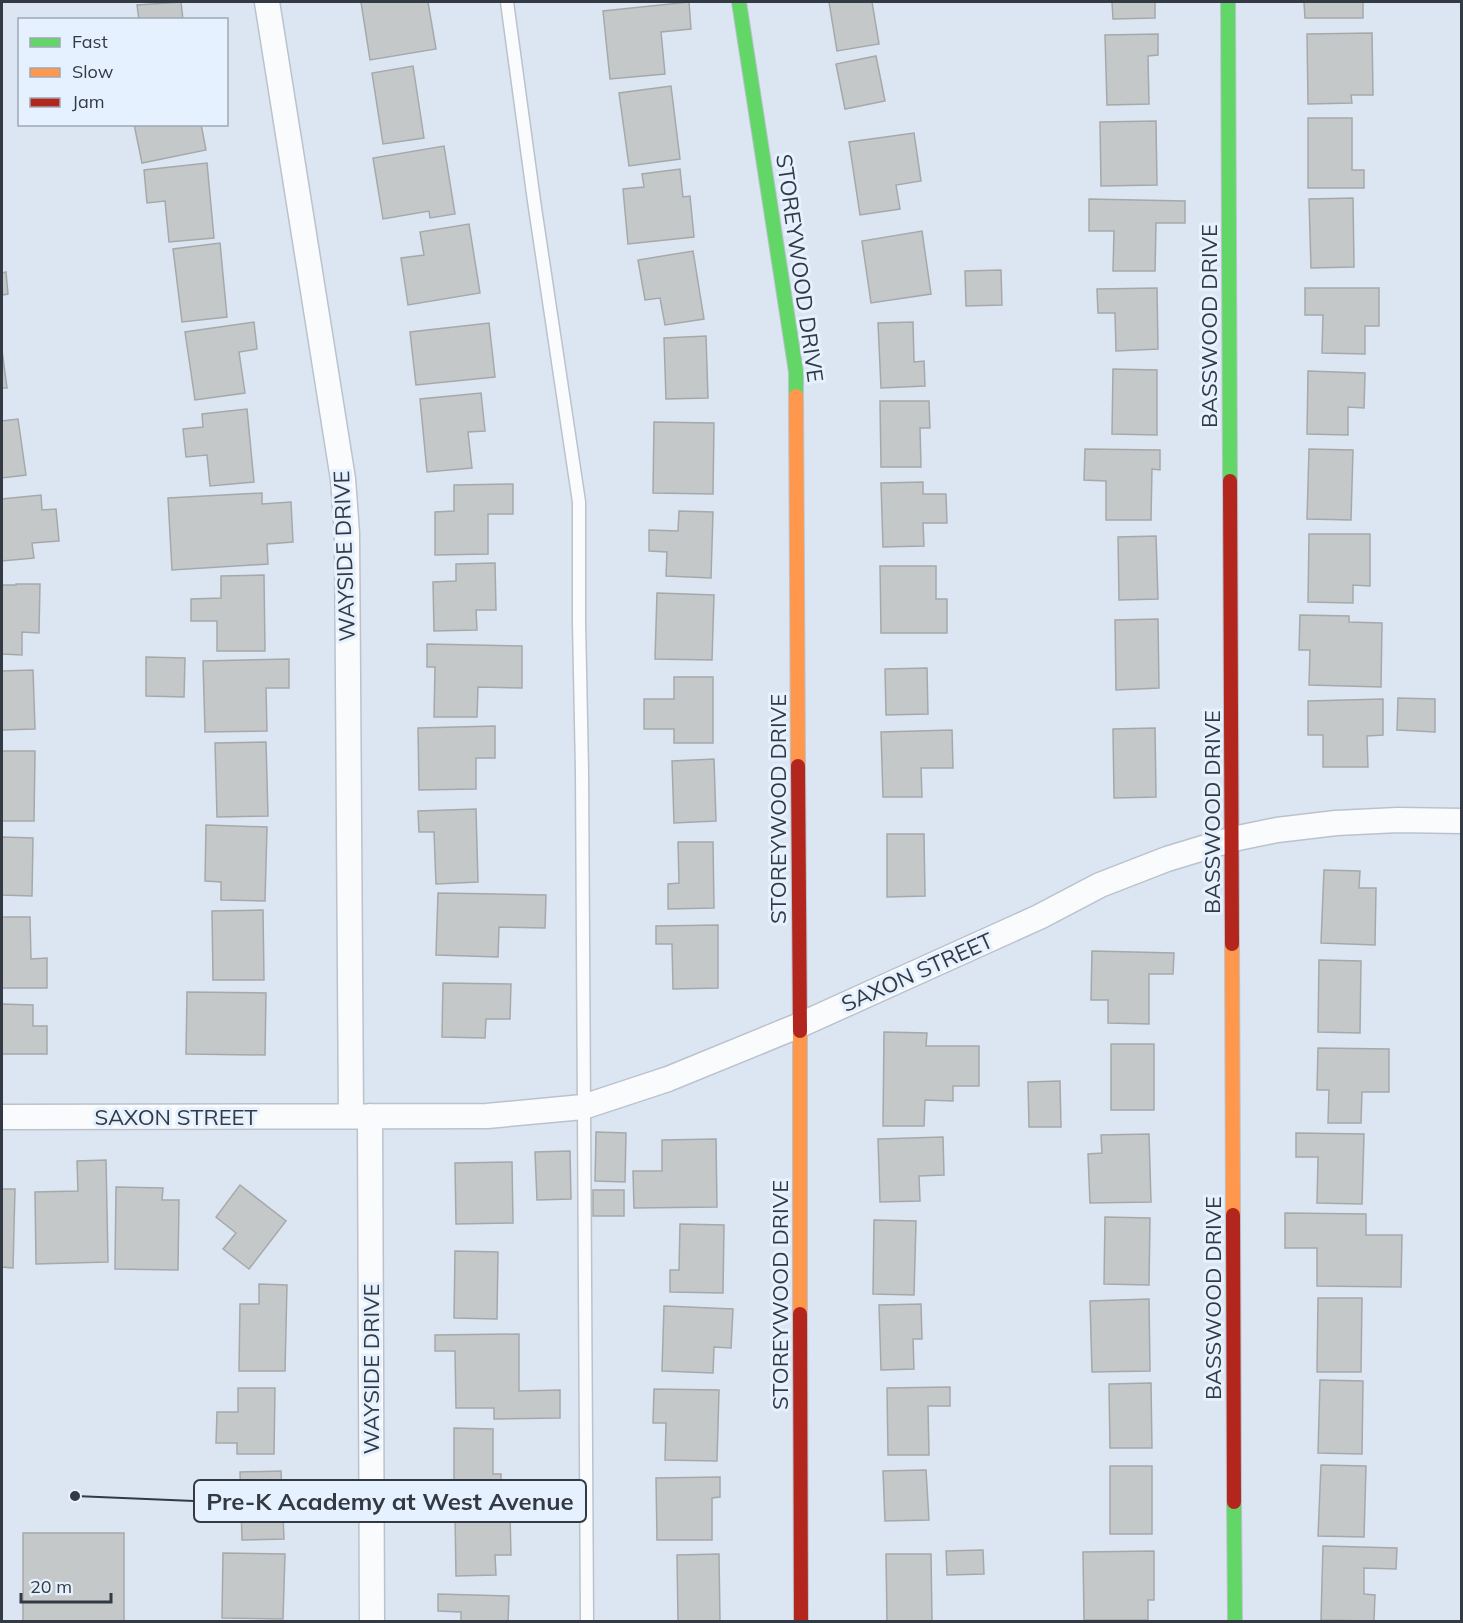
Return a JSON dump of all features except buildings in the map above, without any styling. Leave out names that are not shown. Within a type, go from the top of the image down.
[{"type":"street","name":"WAYSIDE DRIVE","points":[[267,2],[343,480],[347,533],[372,1622]]},
{"type":"street","name":"STOREYWOOD DRIVE","points":[[740,2],[796,372],[801,1622]]},
{"type":"street","name":"BASSWOOD DRIVE","points":[[1228,2],[1235,1622]]},
{"type":"street","name":"SAXON STREET","points":[[2,1118],[487,1116],[583,1107],[668,1079],[800,1025],[1039,917],[1100,885],[1167,859],[1233,839],[1276,831],[1398,820],[1461,821]]},
{"type":"lane","points":[[507,2],[579,502],[587,1622]]},
{"type":"traffic: fast","points":[[739,2],[796,372],[796,396]]},
{"type":"traffic: fast","points":[[1228,2],[1230,481]]},
{"type":"traffic: fast","points":[[1234,1502],[1235,1622]]},
{"type":"traffic: slow","points":[[796,396],[798,766]]},
{"type":"traffic: slow","points":[[1232,944],[1233,1215]]},
{"type":"traffic: slow","points":[[800,1031],[800,1314]]},
{"type":"traffic: jam","points":[[1230,481],[1232,944]]},
{"type":"traffic: jam","points":[[798,766],[800,1031]]},
{"type":"traffic: jam","points":[[1233,1215],[1234,1502]]},
{"type":"traffic: jam","points":[[800,1314],[801,1622]]},
{"type":"place","name":"Pre-K Academy at West Avenue","points":[[75,1496]]}]
